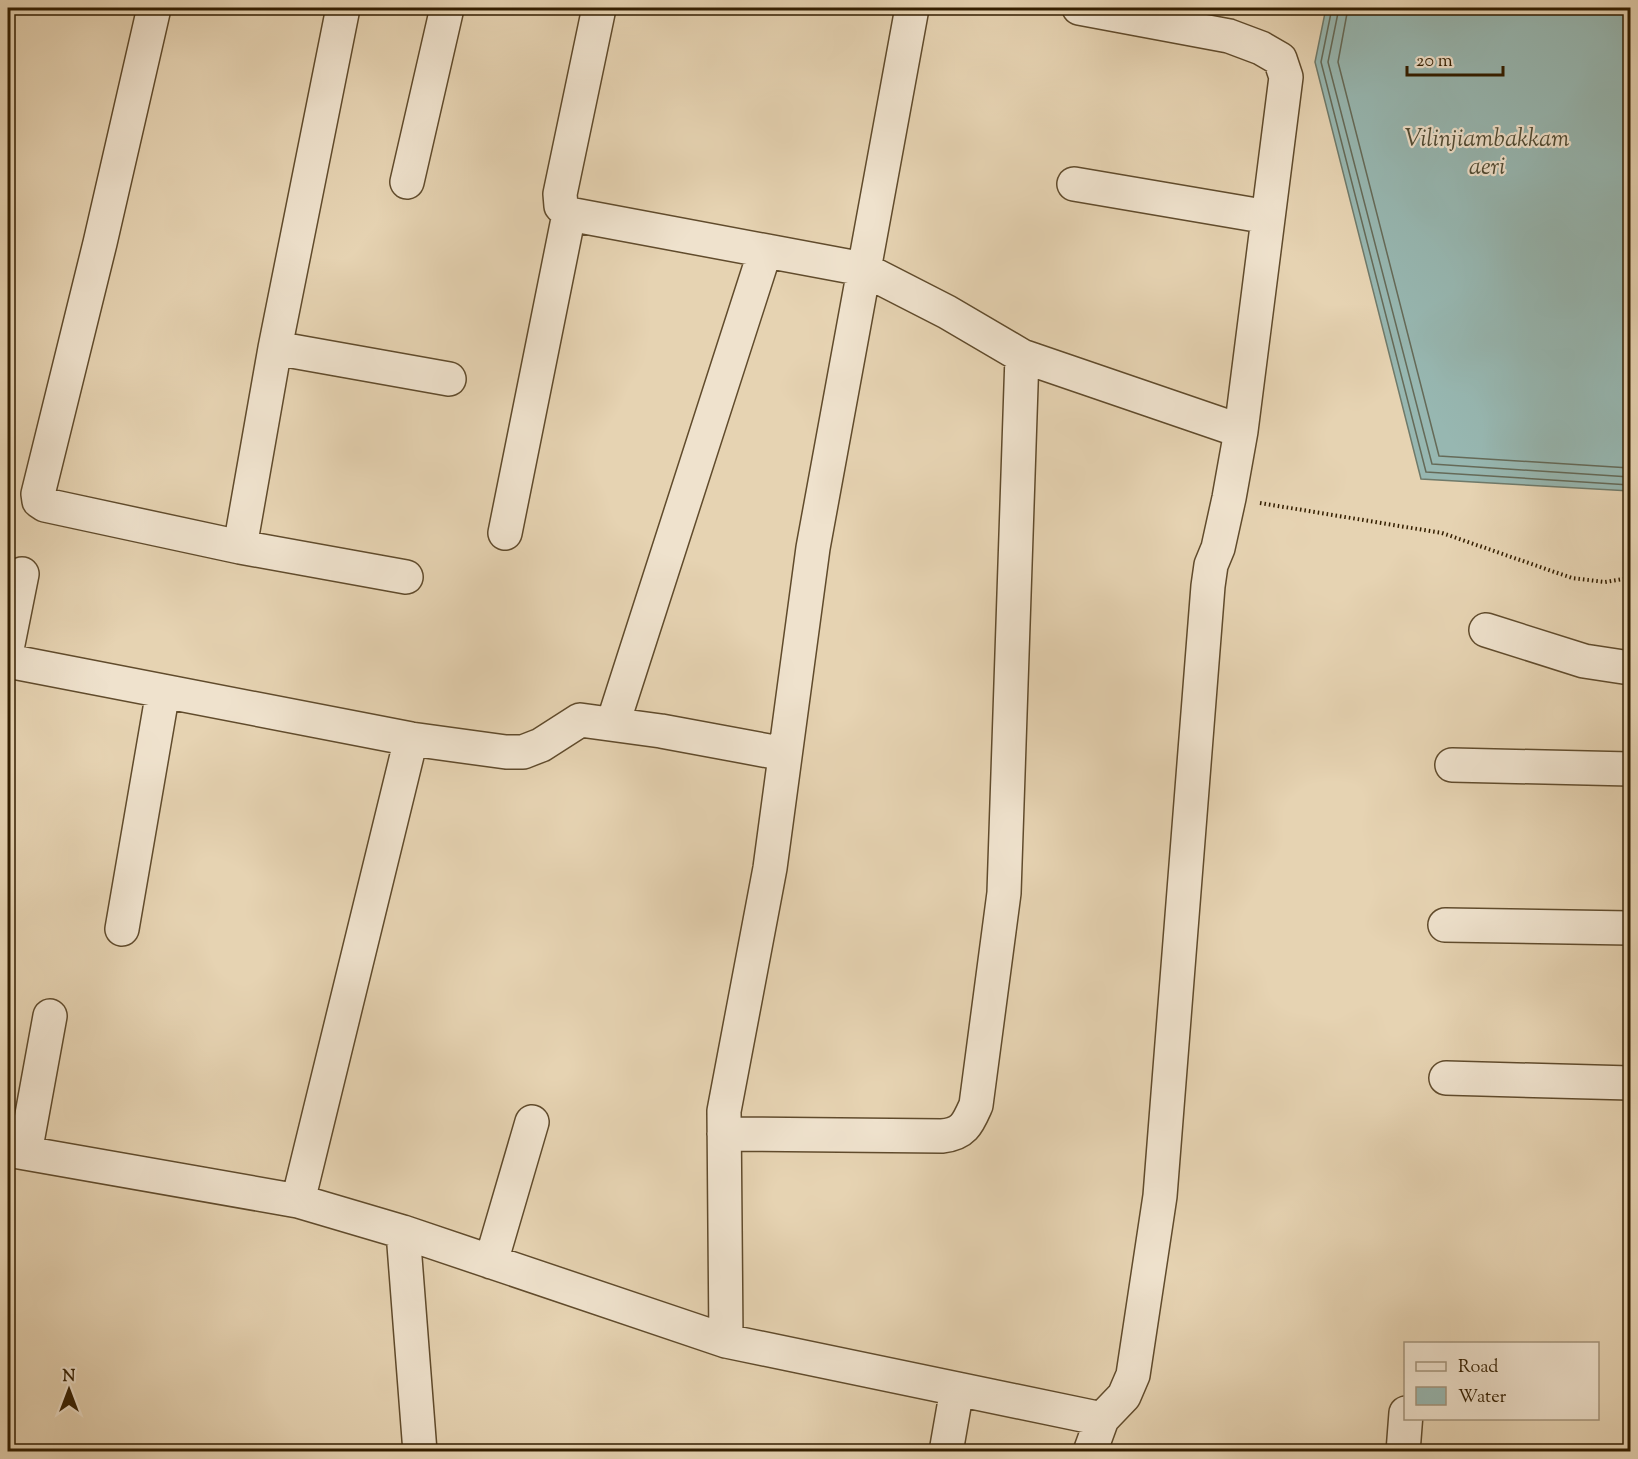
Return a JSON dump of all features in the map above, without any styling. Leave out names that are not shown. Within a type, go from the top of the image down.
[{"type":"street","points":[[154,8],[100,243],[38,494],[39,501],[45,506],[240,547],[406,576]]},
{"type":"street","points":[[240,547],[275,348],[343,8]]},
{"type":"street","points":[[407,182],[447,8]]},
{"type":"street","points":[[599,8],[560,194],[561,206],[569,214],[863,269],[930,302],[1022,356],[1241,431]]},
{"type":"street","points":[[726,1341],[724,1111],[770,868],[813,548],[912,8]]},
{"type":"street","points":[[1079,8],[1229,36],[1261,48],[1281,59],[1286,76],[1241,431],[1229,498],[1218,548],[1211,565],[1208,586],[1160,1196],[1133,1375],[1124,1396],[1102,1419],[1090,1452]]},
{"type":"street","points":[[1074,184],[1268,217]]},
{"type":"street","points":[[505,533],[569,214]]},
{"type":"street","points":[[613,723],[765,251]]},
{"type":"street","points":[[275,348],[448,379]]},
{"type":"street","points":[[724,1134],[955,1135],[968,1122],[976,1105],[1004,893],[1022,356]]},
{"type":"street","points":[[8,644],[22,574]]},
{"type":"street","points":[[1486,630],[1584,661],[1630,668]]},
{"type":"street","points":[[8,661],[411,739],[506,752],[523,752],[541,745],[580,720],[613,723],[785,754]]},
{"type":"street","points":[[122,928],[163,691]]},
{"type":"street","points":[[298,1201],[411,739]]},
{"type":"street","points":[[1452,765],[1630,769]]},
{"type":"street","points":[[1445,925],[1630,928]]},
{"type":"street","points":[[50,1016],[16,1151],[298,1201],[404,1232],[726,1341],[1102,1419]]},
{"type":"street","points":[[1446,1078],[1630,1083]]},
{"type":"street","points":[[491,1262],[532,1122]]},
{"type":"street","points":[[404,1232],[420,1452]]},
{"type":"street","points":[[946,1452],[957,1389]]},
{"type":"street","points":[[1403,1452],[1405,1420]]},
{"type":"path","points":[[1229,498],[1442,533],[1572,578],[1605,582],[1630,578]]},
{"type":"water","name":"Vilinjiambakkam aeri","points":[[1326,8],[1630,8],[1630,491],[1421,479],[1315,62]]}]
